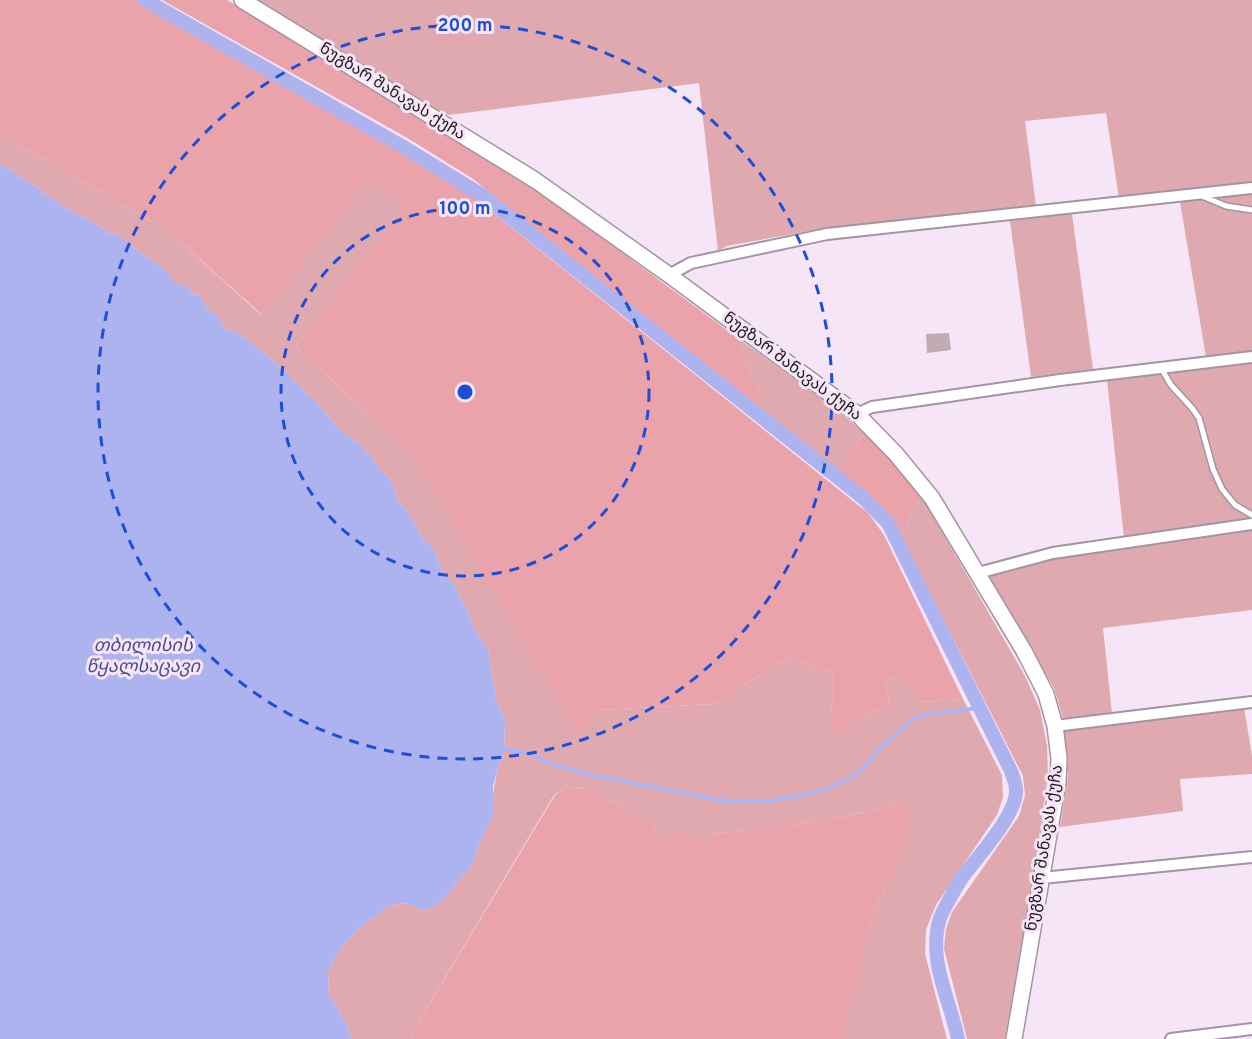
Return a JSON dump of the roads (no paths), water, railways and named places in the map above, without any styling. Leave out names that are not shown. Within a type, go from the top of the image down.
[{"type":"main road","name":"ნუგზარ შანავას ქუჩა","points":[[242,0],[535,180],[669,275],[857,414],[896,454],[932,498],[1024,651],[1046,694],[1055,726],[1059,758],[1058,782],[1014,1039]]},
{"type":"street","points":[[669,275],[691,263],[827,234],[1252,188]]},
{"type":"street","points":[[857,414],[872,407],[1060,380],[1252,357]]},
{"type":"street","points":[[978,573],[1053,553],[1252,524]]},
{"type":"street","points":[[1055,726],[1252,702]]},
{"type":"street","points":[[1042,878],[1252,857]]},
{"type":"street","points":[[1171,1039],[1252,1029]]},
{"type":"lane","points":[[1198,194],[1226,206],[1252,210]]},
{"type":"lane","points":[[1161,368],[1171,385],[1199,418],[1213,469],[1222,489],[1234,505],[1252,515]]},
{"type":"water","name":"თბილისის წყალსაცავი","points":[[0,164],[63,206],[107,232],[123,238],[164,269],[177,284],[189,288],[192,294],[200,296],[226,330],[234,331],[244,337],[285,371],[339,429],[361,445],[394,485],[397,500],[409,513],[422,538],[433,548],[441,569],[455,586],[477,635],[488,649],[496,699],[505,719],[504,754],[493,787],[494,814],[472,865],[438,905],[423,910],[406,903],[391,905],[360,927],[340,949],[328,972],[329,995],[353,1039],[0,1039]]},
{"type":"waterway","points":[[145,0],[402,146],[482,195],[862,497],[888,523],[1011,771],[1016,787],[1015,799],[1004,823],[962,878],[940,918],[936,949],[938,964],[958,1039]]},
{"type":"waterway","points":[[500,748],[531,754],[548,763],[591,775],[731,802],[766,802],[825,790],[858,773],[914,718],[928,714],[979,708]]}]
